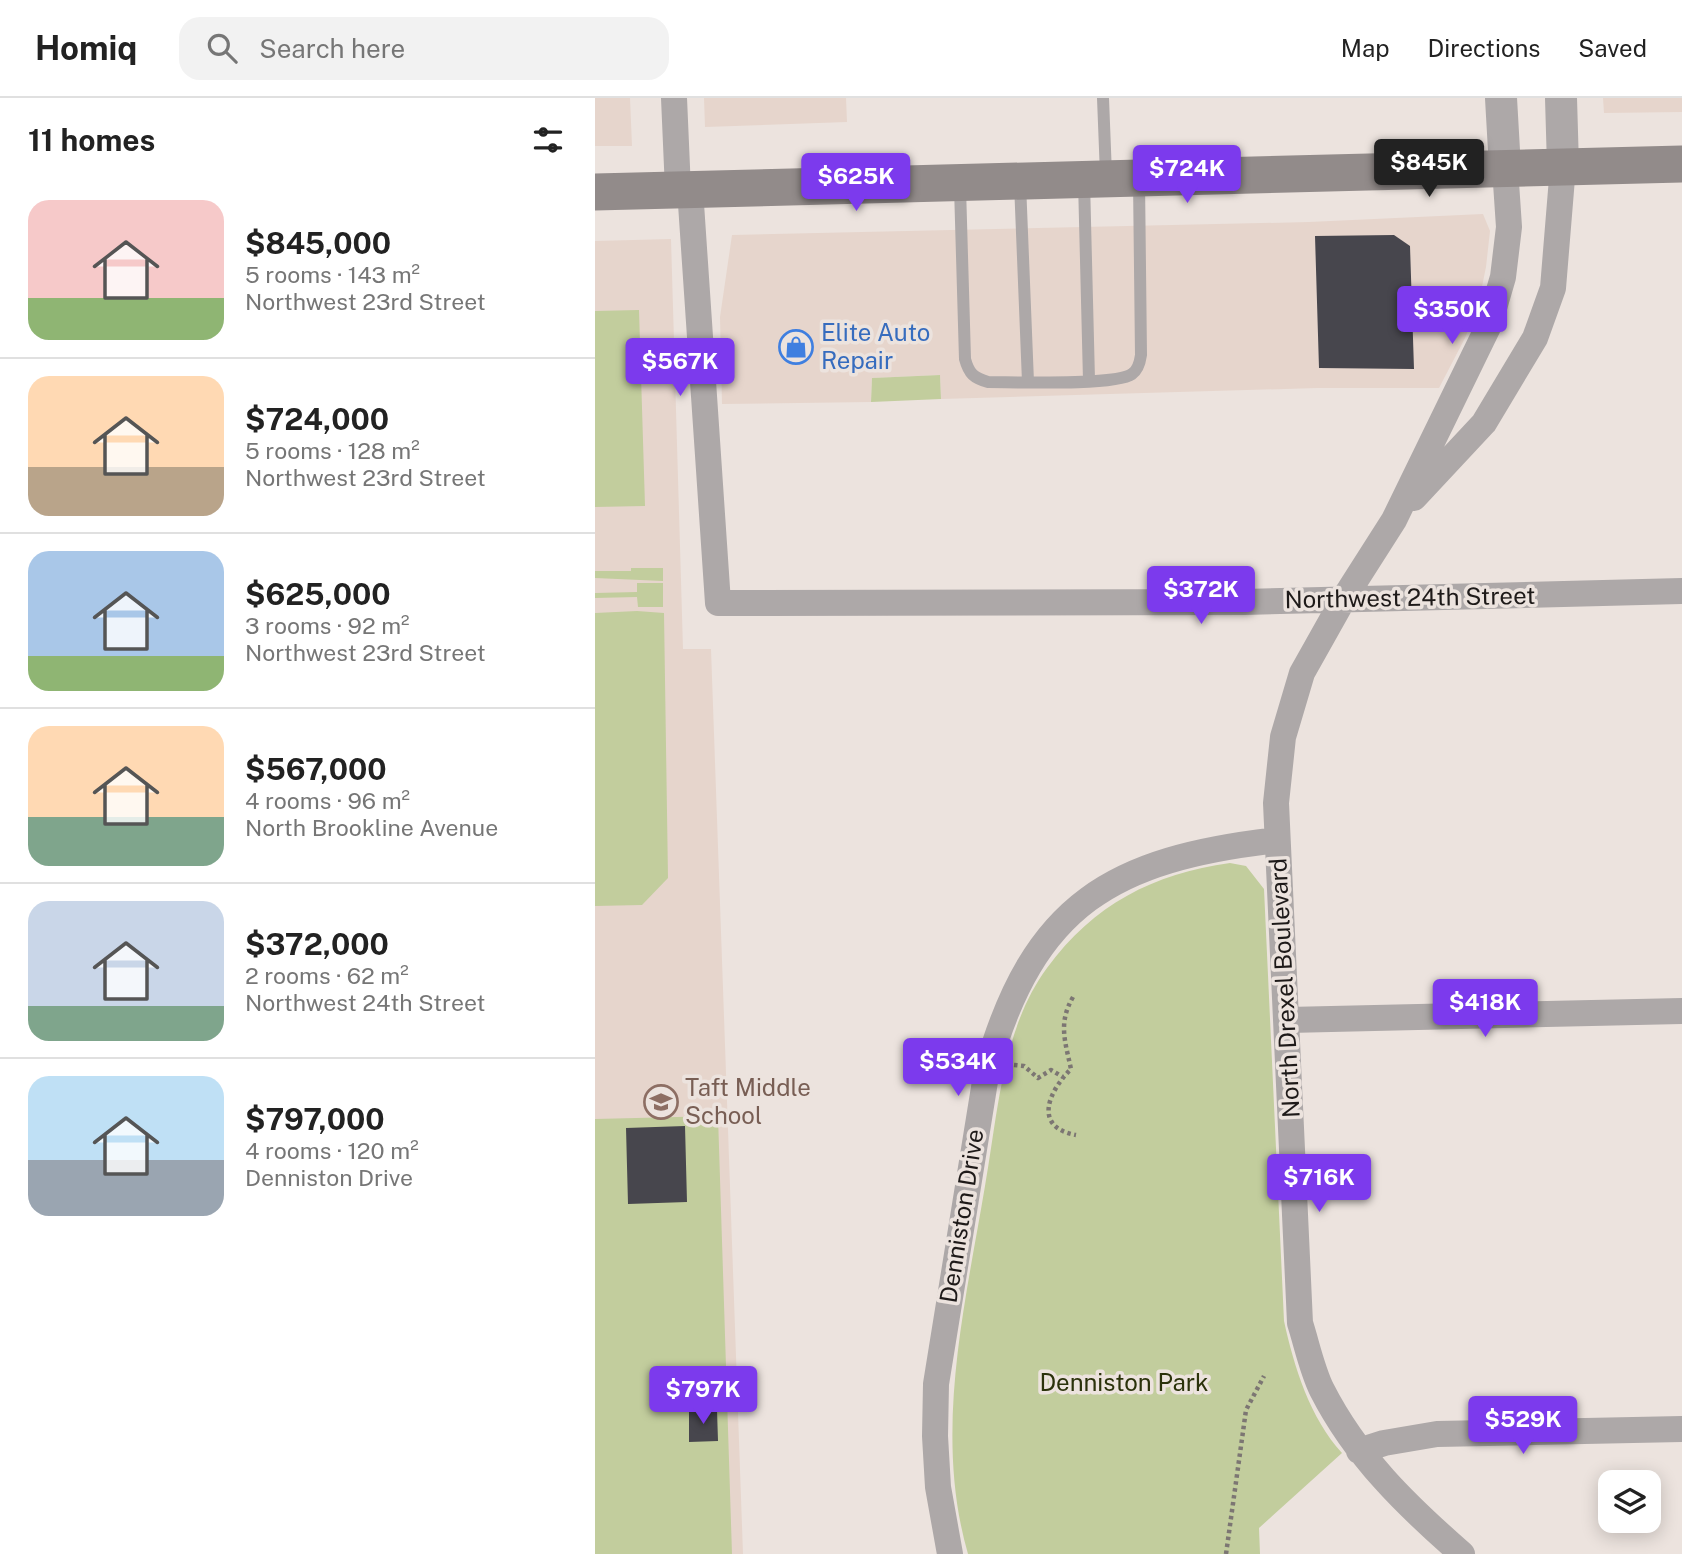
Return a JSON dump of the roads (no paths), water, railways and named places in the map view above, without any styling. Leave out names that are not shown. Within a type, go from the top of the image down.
[{"type":"main road","points":[[595,192],[1682,164]]},
{"type":"street","points":[[674,98],[684,190]]},
{"type":"street","name":"North Drexel Boulevard","points":[[1462,1554],[1420,1518],[1359,1451],[1321,1388],[1300,1323],[1276,803],[1283,737],[1302,673],[1343,600],[1394,520],[1489,325],[1503,276],[1509,227],[1501,98]]},
{"type":"street","points":[[1561,98],[1563,166]]},
{"type":"street","name":"North Drexel Boulevard","points":[[1394,520],[1484,422],[1535,338],[1553,288],[1563,166]]},
{"type":"street","name":"Northwest 24th Street","points":[[684,190],[718,603],[1343,600],[1682,591]]},
{"type":"street","name":"Denniston Drive","points":[[950,1554],[936,1461],[936,1384],[987,1069],[995,1041],[1025,971],[1038,949],[1081,904],[1123,877],[1149,865],[1211,850],[1277,840]]},
{"type":"street","points":[[1288,1020],[1682,1011]]},
{"type":"street","points":[[1359,1451],[1384,1443],[1437,1434],[1682,1429]]},
{"type":"lane","points":[[960,181],[965,359],[969,373],[988,382],[1118,379],[1132,374],[1139,365],[1141,355],[1109,178],[1103,98]]},
{"type":"lane","points":[[1089,380],[1109,178]]},
{"type":"lane","points":[[1020,180],[1028,382]]},
{"type":"place","name":"Elite Auto Repair","points":[[796,347]]},
{"type":"place","name":"Taft Middle School","points":[[661,1102]]},
{"type":"park label","name":"Denniston Park","points":[[1124,1383]]}]
